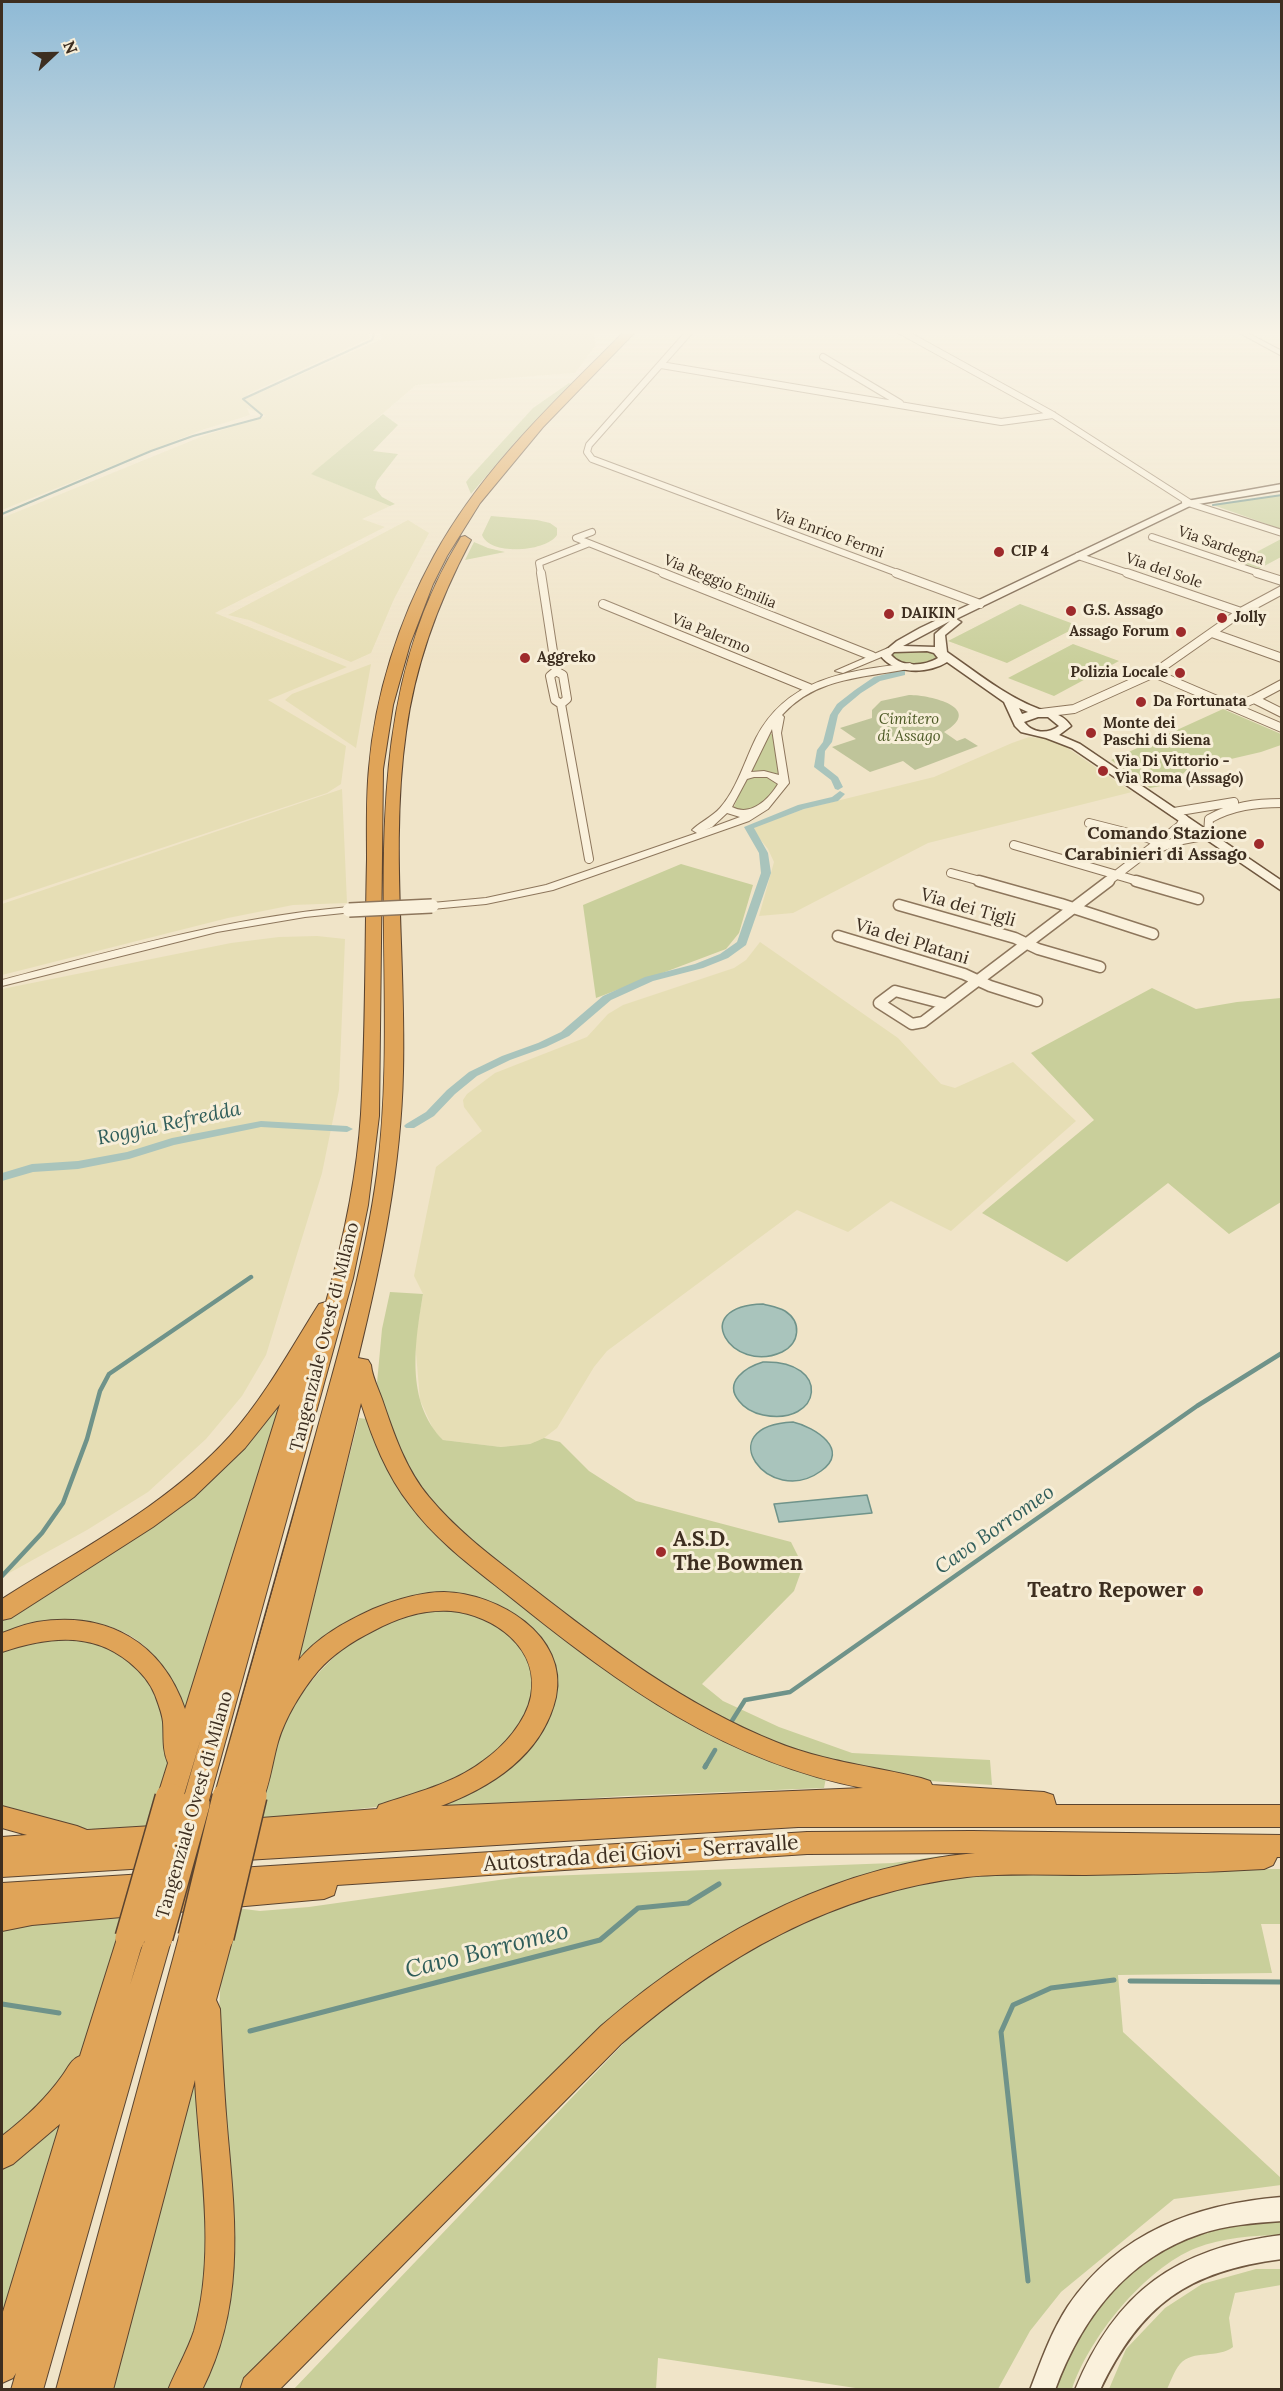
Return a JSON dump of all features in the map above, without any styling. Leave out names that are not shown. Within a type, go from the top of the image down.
[{"type":"highway","name":"Tangenziale Ovest di Milano","points":[[27,2390],[180,1795],[343,1278],[358,1204],[370,1116],[376,769],[387,697],[412,617],[432,571],[476,500],[525,442]]},
{"type":"highway","name":"Tangenziale Ovest di Milano","points":[[72,2390],[206,1937],[317,1473],[364,1290],[386,1177],[392,1120],[395,761],[403,706],[419,644],[433,605],[457,554],[486,508],[539,442]]},
{"type":"highway","points":[[2,1611],[145,1521],[199,1480],[240,1440],[271,1402],[310,1340],[343,1278]]},
{"type":"highway","points":[[269,1734],[360,1368],[364,1290]]},
{"type":"highway","points":[[180,1795],[310,1340]]},
{"type":"highway","points":[[360,1368],[390,1456],[408,1487],[432,1515],[491,1568],[630,1676],[714,1727],[811,1765],[947,1795],[1192,1815]]},
{"type":"highway","points":[[240,1797],[293,1688],[311,1663],[335,1642],[363,1624],[390,1612],[423,1603],[464,1604],[499,1615],[520,1630],[532,1644],[540,1659],[545,1685],[540,1711],[527,1734],[489,1771],[455,1790],[362,1821]]},
{"type":"highway","points":[[2,1642],[39,1630],[72,1628],[102,1633],[132,1649],[161,1680],[172,1706],[178,1744],[180,1795]]},
{"type":"highway","points":[[2,1848],[362,1821],[947,1795]]},
{"type":"highway","name":"Autostrada dei Giovi - Serravalle","points":[[2,1865],[798,1816],[1281,1816]]},
{"type":"highway","points":[[2,1817],[94,1841]]},
{"type":"highway","name":"Autostrada dei Giovi - Serravalle","points":[[2,1895],[818,1843],[972,1842],[1281,1846]]},
{"type":"highway","points":[[256,2390],[611,2035],[673,1982],[742,1938],[825,1901],[888,1881],[931,1871],[1008,1864],[1180,1863],[1281,1856]]},
{"type":"highway","points":[[2,1918],[32,1913],[322,1887],[436,1867]]},
{"type":"highway","points":[[2,2154],[56,2110],[76,2083],[100,2039],[144,1937]]},
{"type":"highway","points":[[184,2390],[207,2339],[216,2302],[220,2265],[220,2225],[205,1992],[206,1937]]},
{"type":"highway","points":[[97,2390],[205,1992]]},
{"type":"highway","points":[[2,2367],[100,2039]]},
{"type":"main road","points":[[984,683],[954,672],[893,663],[886,657],[891,650],[950,617],[967,611],[1190,503],[1281,487]]},
{"type":"main road","points":[[914,666],[942,662],[944,657],[939,642],[940,634],[967,611]]},
{"type":"main road","points":[[891,650],[927,648],[942,653],[1007,699],[1024,708],[1058,717],[1076,746]]},
{"type":"main road","points":[[1007,699],[1016,710],[1020,725],[1026,730],[1047,734],[1076,746],[1281,887]]},
{"type":"main road","points":[[1020,720],[1027,715],[1040,713]]},
{"type":"main road","points":[[1047,734],[1064,728]]},
{"type":"main road","points":[[1042,2390],[1051,2363],[1067,2329],[1084,2304],[1112,2273],[1138,2252],[1191,2224],[1232,2213],[1281,2209]]},
{"type":"main road","points":[[1087,2390],[1103,2355],[1117,2333],[1141,2305],[1159,2289],[1211,2261],[1270,2248]]},
{"type":"street","name":"Via Enrico Fermi","points":[[592,442],[587,452],[592,459],[980,604]]},
{"type":"street","points":[[1094,442],[1171,491],[1179,499],[1281,533]]},
{"type":"street","points":[[587,544],[576,538],[592,532]]},
{"type":"street","name":"Via Sardegna","points":[[1152,537],[1281,581]]},
{"type":"street","points":[[555,671],[539,563],[587,544]]},
{"type":"street","name":"Via Reggio Emilia","points":[[587,544],[872,656]]},
{"type":"street","name":"Via del Sole","points":[[1078,556],[1241,612]]},
{"type":"street","points":[[1040,713],[1074,709],[1154,673],[1241,612],[1281,590]]},
{"type":"street","points":[[1268,598],[1281,603]]},
{"type":"street","name":"Via Palermo","points":[[603,604],[809,688]]},
{"type":"street","points":[[1212,633],[1281,658]]},
{"type":"street","points":[[666,847],[712,821],[726,808],[772,721],[794,696],[872,656],[891,650]]},
{"type":"street","points":[[872,656],[893,663]]},
{"type":"street","points":[[819,683],[862,672],[914,666]]},
{"type":"street","points":[[555,671],[550,676],[555,700],[561,704],[590,859]]},
{"type":"street","points":[[555,671],[563,675],[567,699],[561,704]]},
{"type":"street","points":[[1154,673],[1281,728]]},
{"type":"street","points":[[1234,707],[1281,684]]},
{"type":"street","points":[[1254,699],[1281,713]]},
{"type":"street","points":[[784,706],[774,728],[784,783]]},
{"type":"street","points":[[1064,728],[1066,719],[1074,709]]},
{"type":"street","points":[[742,777],[755,773],[770,773],[784,783]]},
{"type":"street","points":[[2,982],[228,925],[292,913],[486,902],[528,893],[570,882],[750,817],[764,807],[784,783]]},
{"type":"street","points":[[945,1005],[895,991],[879,1003],[912,1024],[923,1022],[1116,875],[1161,844],[1174,830],[1179,815],[1193,809],[1249,801],[1279,803]]},
{"type":"street","points":[[1209,819],[1231,809],[1279,803]]},
{"type":"street","points":[[712,821],[764,807]]},
{"type":"street","points":[[726,808],[733,814],[743,814]]},
{"type":"street","points":[[1089,823],[1161,844],[1208,836],[1209,819],[1202,812],[1193,809]]},
{"type":"street","points":[[1174,830],[1177,836],[1186,839]]},
{"type":"street","points":[[1014,845],[1198,899]]},
{"type":"street","points":[[951,873],[1153,933]]},
{"type":"street","name":"Via dei Tigli","points":[[899,905],[1101,968]]},
{"type":"street","name":"Via dei Platani","points":[[838,936],[977,979],[990,986],[1037,1001]]},
{"type":"shaded area","points":[[2,442],[173,442],[2,510]]},
{"type":"shaded area","points":[[189,442],[350,442],[312,474],[390,506],[362,519],[385,527],[215,613],[347,667],[268,700],[346,746],[341,784],[327,793],[2,901],[2,518]]},
{"type":"shaded area","points":[[408,520],[429,533],[394,599],[371,653],[351,662],[249,620],[228,615]]},
{"type":"shaded area","points":[[371,664],[356,748],[285,700],[292,694]]},
{"type":"shaded area","points":[[1029,737],[1051,739],[1060,743],[1132,792],[928,843],[793,913],[759,916],[774,862],[768,849],[755,833],[754,827],[804,809],[934,777]]},
{"type":"shaded area","points":[[342,789],[347,903],[293,905],[228,918],[2,975],[2,904]]},
{"type":"shaded area","points":[[317,936],[345,939],[339,1090],[322,1173],[266,1355],[242,1396],[206,1439],[148,1492],[87,1530],[2,1577],[2,989],[231,943],[279,937]]},
{"type":"shaded area","points":[[760,942],[898,1038],[941,1084],[955,1088],[1013,1062],[1076,1121],[951,1231],[891,1201],[848,1232],[797,1210],[607,1351],[594,1367],[557,1428],[544,1438],[530,1444],[501,1447],[443,1440],[434,1431],[420,1400],[415,1341],[423,1294],[414,1276],[436,1167],[482,1131],[464,1107],[463,1100],[467,1094],[495,1073],[587,1037],[608,1014],[623,1005],[734,968],[746,960]]},
{"type":"green space","points":[[350,442],[382,442],[373,451],[398,454],[377,481],[375,488],[382,497],[395,504],[390,506],[311,474]]},
{"type":"green space","points":[[502,442],[516,442],[471,494],[466,482]]},
{"type":"green space","points":[[1281,495],[1281,529],[1213,505]]},
{"type":"green space","points":[[491,516],[550,523],[557,528],[557,535],[542,545],[506,549],[487,542],[482,535]]},
{"type":"green space","points":[[1281,539],[1281,557],[1255,571],[1234,564]]},
{"type":"green space","points":[[474,542],[488,548],[505,552],[465,560]]},
{"type":"green space","points":[[1020,604],[1079,626],[1007,663],[948,641]]},
{"type":"green space","points":[[1073,644],[1119,661],[1054,696],[1008,678]]},
{"type":"green space","points":[[900,649],[934,651],[939,659],[914,664],[890,656]]},
{"type":"green space","name":"Cimitero di Assago","points":[[909,695],[930,697],[950,704],[957,710],[959,716],[955,724],[944,732],[957,741],[965,738],[978,746],[915,770],[903,761],[870,772],[832,747],[856,739],[840,728],[872,718],[872,710],[881,701]]},
{"type":"green space","points":[[1223,709],[1281,734],[1281,745],[1188,769],[1172,784],[1150,788],[1111,760]]},
{"type":"green space","points":[[769,733],[772,734],[781,774],[751,772]]},
{"type":"green space","points":[[765,774],[778,782],[769,798],[741,813],[733,809],[746,779]]},
{"type":"green space","points":[[681,864],[753,885],[739,933],[726,949],[596,998],[583,905]]},
{"type":"green space","points":[[1152,988],[1196,1009],[1281,998],[1281,1202],[1229,1234],[1168,1183],[1067,1262],[982,1213],[1094,1120],[1031,1053]]},
{"type":"green space","name":"A.S.D. The Bowmen","points":[[390,1292],[423,1294],[416,1351],[418,1390],[431,1425],[443,1440],[501,1447],[530,1444],[544,1438],[560,1442],[589,1471],[636,1501],[791,1542],[803,1566],[794,1591],[702,1684],[723,1701],[779,1727],[852,1753],[990,1760],[992,1785],[914,1780],[782,1747],[670,1694],[482,1551],[442,1514],[411,1476],[389,1430],[377,1383],[382,1329]]},
{"type":"green space","points":[[279,1405],[285,1405],[186,1715],[176,1688],[159,1661],[141,1643],[121,1631],[99,1624],[76,1621],[27,1628],[2,1636],[2,1620],[148,1527]]},
{"type":"green space","points":[[359,1418],[367,1419],[389,1471],[557,1630],[622,1682],[681,1719],[742,1749],[826,1778],[824,1788],[624,1796],[435,1809],[547,1712],[527,1630],[433,1596],[295,1668]]},
{"type":"green space","points":[[458,1610],[483,1619],[512,1635],[528,1656],[534,1685],[527,1717],[509,1743],[482,1763],[426,1794],[384,1806],[260,1821],[278,1736],[303,1693],[329,1662],[359,1637],[394,1618],[418,1612]]},
{"type":"green space","points":[[50,1636],[107,1641],[146,1673],[160,1697],[173,1761],[155,1828],[96,1829],[58,1826],[21,1817],[2,1809],[2,1652]]},
{"type":"green space","points":[[940,1856],[963,1856],[718,1941],[245,2389],[196,2390],[212,2361],[219,2010],[221,1975],[236,1908],[260,1911],[309,1907],[520,1877],[893,1863]]},
{"type":"green space","points":[[1281,1869],[1281,1924],[1261,1924],[1272,1973],[1118,1975],[1123,2032],[1281,2178],[1281,2185],[1174,2199],[1061,2292],[1030,2331],[998,2389],[862,2389],[658,2358],[656,2389],[293,2390],[644,2022],[706,1974],[760,1942],[814,1917],[873,1896],[927,1881],[1015,1870]]},
{"type":"green space","points":[[126,1914],[102,2005],[86,2047],[40,2107],[2,2141],[2,1927]]},
{"type":"green space","points":[[194,2065],[208,2208],[208,2282],[203,2317],[193,2349],[171,2389],[112,2390]]},
{"type":"green space","points":[[75,2112],[2,2353],[2,2166]]},
{"type":"green space","points":[[1281,2219],[1281,2235],[1216,2242],[1196,2248],[1176,2258],[1157,2272],[1138,2288],[1105,2328],[1091,2348],[1072,2389],[1054,2390],[1072,2350],[1110,2289],[1148,2257],[1202,2232],[1240,2223]]},
{"type":"green space","points":[[1256,2269],[1281,2269],[1281,2285],[1235,2293],[1229,2318],[1233,2347],[1220,2353],[1185,2359],[1176,2370],[1167,2389],[1109,2389],[1126,2349],[1165,2308],[1202,2284]]},
{"type":"water","points":[[763,1304],[785,1311],[794,1321],[797,1332],[788,1348],[764,1357],[747,1354],[734,1347],[725,1337],[722,1326],[727,1316],[740,1308]]},
{"type":"water","points":[[763,1362],[786,1364],[801,1371],[809,1381],[811,1392],[807,1403],[798,1412],[783,1416],[763,1415],[750,1410],[739,1401],[735,1394],[735,1382],[744,1372]]},
{"type":"water","points":[[793,1422],[819,1434],[831,1448],[832,1455],[829,1463],[821,1471],[801,1480],[783,1480],[767,1473],[756,1462],[751,1449],[754,1437],[768,1427]]},
{"type":"water","points":[[867,1495],[872,1513],[779,1522],[774,1504]]},
{"type":"waterway","points":[[2,514],[177,442]]},
{"type":"waterway","points":[[1213,505],[1282,495]]},
{"type":"waterway","name":"Roggia Refredda","points":[[838,787],[835,779],[819,767],[821,750],[829,738],[836,711],[851,696],[877,679],[902,673]]},
{"type":"waterway","name":"Roggia Refredda","points":[[410,1126],[430,1114],[451,1092],[473,1074],[565,1034],[607,998],[649,979],[699,966],[724,956],[742,943],[766,873],[764,853],[749,827],[801,807],[835,799],[840,794]]},
{"type":"waterway","name":"Roggia Refredda","points":[[2,1177],[32,1168],[78,1165],[129,1155],[172,1142],[261,1124],[347,1129]]},
{"type":"waterway","points":[[2,1576],[42,1533],[63,1503],[87,1439],[100,1391],[109,1374],[251,1277]]},
{"type":"waterway","name":"Cavo Borromeo","points":[[730,1724],[745,1700],[790,1692],[1197,1406],[1282,1353]]},
{"type":"waterway","name":"Cavo Borromeo","points":[[706,1765],[705,1767],[715,1750]]},
{"type":"waterway","name":"Cavo Borromeo","points":[[250,2031],[600,1940],[638,1908],[688,1903],[719,1884]]},
{"type":"waterway","points":[[1028,2281],[1001,2032],[1013,2005],[1051,1988],[1114,1980]]},
{"type":"waterway","points":[[1130,1981],[1282,1982]]},
{"type":"waterway","name":"Cavo Borromeo","points":[[2,2004],[59,2013]]},
{"type":"place","name":"CIP 4","points":[[999,552]]},
{"type":"place","name":"G.S. Assago","points":[[1071,611]]},
{"type":"place","name":"DAIKIN","points":[[889,614]]},
{"type":"place","name":"Jolly","points":[[1222,618]]},
{"type":"place","name":"Assago Forum","points":[[1181,632]]},
{"type":"place","name":"Aggreko","points":[[525,658]]},
{"type":"place","name":"Polizia Locale","points":[[1180,673]]},
{"type":"place","name":"Da Fortunata","points":[[1141,702]]},
{"type":"place","name":"Monte dei Paschi di Siena","points":[[1091,733]]},
{"type":"place","name":"Via Di Vittorio - Via Roma (Assago)","points":[[1103,771]]},
{"type":"place","name":"Comando Stazione Carabinieri di Assago","points":[[1259,844]]},
{"type":"place","name":"A.S.D. The Bowmen","points":[[661,1552]]},
{"type":"place","name":"Teatro Repower","points":[[1198,1591]]}]
